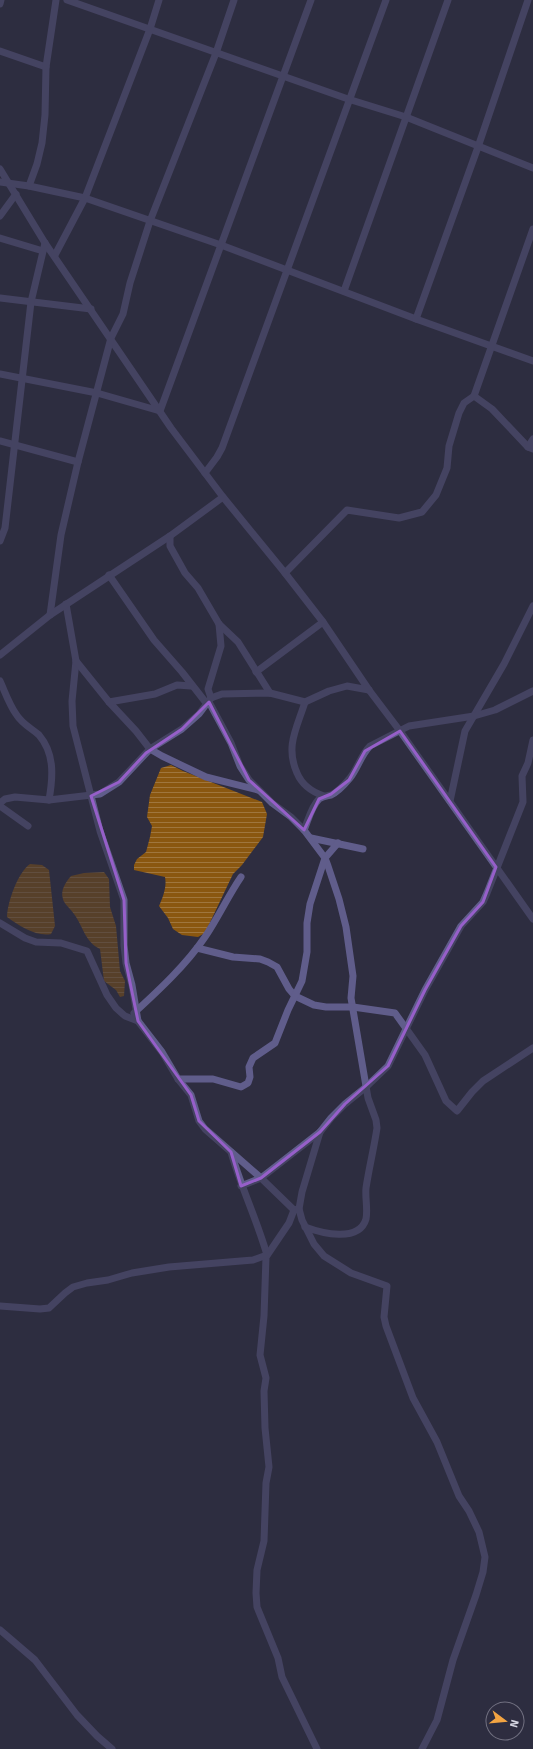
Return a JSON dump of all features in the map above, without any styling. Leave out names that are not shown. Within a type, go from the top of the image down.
[{"type":"street","points":[[0,4],[1,0]]},
{"type":"street","points":[[28,186],[37,164],[42,143],[45,114],[46,67],[56,0]]},
{"type":"street","points":[[68,0],[348,99],[406,117],[533,168]]},
{"type":"street","points":[[55,255],[85,198],[150,29],[159,0]]},
{"type":"street","points":[[50,615],[61,535],[78,462],[111,338],[122,314],[130,283],[150,221],[216,53],[234,0]]},
{"type":"street","points":[[160,411],[311,0]]},
{"type":"street","points":[[205,473],[222,448],[348,99],[386,0]]},
{"type":"street","points":[[344,291],[448,0]]},
{"type":"street","points":[[416,319],[478,147],[528,0]]},
{"type":"street","points":[[0,51],[46,67]]},
{"type":"street","points":[[0,169],[45,243],[55,255],[160,411],[223,497],[323,622],[369,690],[400,730],[533,919]]},
{"type":"street","points":[[0,182],[28,186],[85,198],[221,245],[416,319],[533,361]]},
{"type":"street","points":[[0,216],[16,194]]},
{"type":"street","points":[[285,573],[347,510],[399,518],[422,512],[436,495],[448,468],[449,446],[459,413],[464,403],[474,396],[533,229]]},
{"type":"street","points":[[0,238],[43,251]]},
{"type":"street","points":[[0,541],[5,528],[31,302],[45,243]]},
{"type":"street","points":[[0,298],[91,309]]},
{"type":"street","points":[[0,374],[97,393],[160,411]]},
{"type":"street","points":[[474,396],[502,419],[530,448],[533,439]]},
{"type":"street","points":[[0,441],[78,462]]},
{"type":"street","points":[[0,655],[50,615],[170,536],[223,497]]},
{"type":"street","points":[[170,536],[170,546],[185,573],[198,588],[218,624],[238,642],[270,693]]},
{"type":"street","points":[[110,575],[154,640],[182,672],[191,686],[209,701],[228,737],[240,766],[258,790],[291,817],[311,838],[325,858],[339,900],[346,927],[352,966],[351,998],[366,1087],[377,1128],[366,1191],[366,1212],[363,1224],[352,1232],[343,1235],[318,1232],[306,1227]]},
{"type":"street","points":[[66,604],[76,661],[72,701],[74,726],[100,831],[124,900],[124,945],[126,963],[132,985],[138,1021],[162,1052],[178,1079],[190,1095],[199,1121],[205,1129],[297,1209],[314,1244],[324,1256],[351,1273],[387,1286],[384,1317],[386,1326],[413,1398],[437,1442],[459,1496],[470,1511],[479,1532],[484,1557],[483,1572],[453,1660],[437,1720],[422,1749]]},
{"type":"street","points":[[450,801],[462,737],[504,664],[533,606]]},
{"type":"street","points":[[256,672],[323,622]]},
{"type":"street","points":[[209,701],[209,682],[215,670],[221,646],[218,624]]},
{"type":"street","points":[[76,661],[150,749],[206,777],[258,790]]},
{"type":"street","points":[[0,680],[21,722],[38,734],[49,751],[52,774],[49,800]]},
{"type":"street","points":[[109,702],[162,692],[178,685],[191,686]]},
{"type":"street","points":[[0,803],[5,799],[15,796],[49,800],[100,794],[119,782],[150,749],[182,729],[199,714],[209,701],[230,693],[270,693],[305,702],[329,691],[347,686],[369,690]]},
{"type":"street","points":[[304,830],[315,805],[324,796],[332,794],[348,780],[356,770],[370,746],[400,730],[417,724],[434,724],[495,710],[533,691]]},
{"type":"street","points":[[305,702],[293,741],[291,755],[298,777],[303,784],[318,794],[324,796]]},
{"type":"street","points":[[241,1186],[261,1178],[320,1132],[345,1104],[388,1066],[425,990],[461,926],[483,902],[523,802],[522,776],[528,764],[533,740]]},
{"type":"street","points":[[0,806],[28,826]]},
{"type":"street","points":[[311,838],[363,849]]},
{"type":"street","points":[[178,1079],[213,1079],[241,1087],[246,1085],[250,1080],[249,1067],[253,1058],[275,1043],[302,981],[306,961],[307,923],[310,904],[325,858],[338,843]]},
{"type":"street","points":[[130,1018],[197,948],[242,876]]},
{"type":"street","points":[[0,923],[25,938],[36,942],[61,943],[87,951],[107,995],[116,1008],[130,1018],[138,1021]]},
{"type":"street","points":[[197,948],[233,957],[260,959],[268,962],[277,967],[288,988],[295,996],[319,1006],[353,1007],[395,1013],[425,1055],[446,1101],[457,1111],[483,1081],[533,1048]]},
{"type":"street","points":[[0,1306],[40,1309],[49,1308],[64,1293],[73,1287],[87,1283],[169,1267],[246,1260],[267,1255],[297,1209],[320,1132]]},
{"type":"street","points":[[230,1152],[241,1186],[254,1215],[267,1255],[264,1316],[260,1355],[266,1378],[264,1391],[265,1428],[269,1467],[266,1483],[264,1541],[257,1570],[257,1606],[278,1658],[282,1677],[316,1749]]},
{"type":"street","points":[[0,1630],[35,1660],[77,1715],[112,1749]]},
{"type":"highlighted area","points":[[209,702],[249,780],[304,830],[319,799],[331,794],[349,780],[365,751],[400,731],[496,867],[483,902],[461,926],[425,990],[388,1066],[345,1104],[320,1132],[261,1178],[241,1186],[231,1152],[199,1121],[191,1095],[138,1021],[126,963],[124,900],[91,796],[119,782],[146,753],[182,729]]},
{"type":"shaded area","points":[[171,765],[262,802],[267,814],[263,837],[242,865],[233,874],[205,933],[198,937],[182,935],[173,929],[168,918],[159,906],[165,888],[165,877],[134,870],[134,865],[137,859],[146,852],[150,837],[152,826],[147,817],[150,795],[161,768]]},
{"type":"shaded area","points":[[30,864],[42,865],[49,870],[55,926],[51,934],[40,934],[34,932],[17,924],[7,917],[7,911],[17,881]]},
{"type":"shaded area","points":[[104,872],[109,879],[110,907],[116,926],[120,971],[125,981],[124,996],[120,997],[116,990],[104,981],[100,949],[88,938],[62,896],[64,886],[71,876],[84,873]]}]
